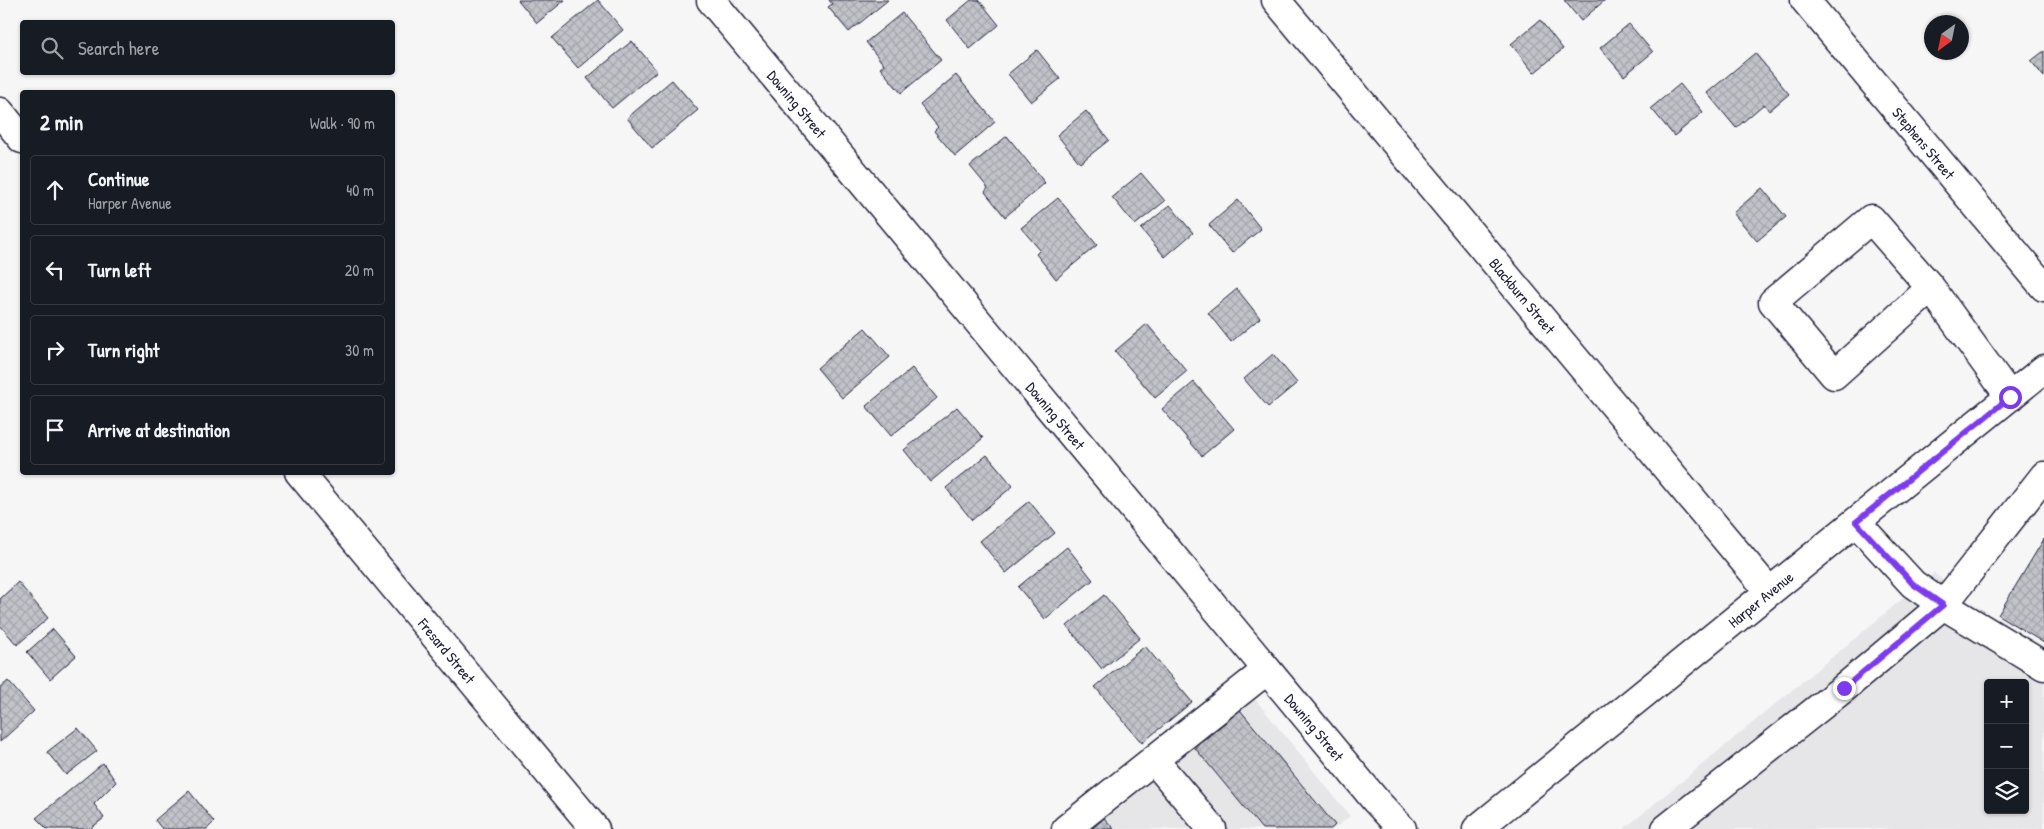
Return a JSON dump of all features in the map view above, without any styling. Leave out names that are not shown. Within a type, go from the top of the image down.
[{"type":"street","name":"Downing Street","points":[[711,0],[1267,670],[1402,829]]},
{"type":"street","name":"Blackburn Street","points":[[1276,0],[1769,591]]},
{"type":"street","name":"Stephens Street","points":[[1805,0],[2044,287]]},
{"type":"street","points":[[0,112],[20,137]]},
{"type":"street","points":[[1931,288],[1834,375],[1773,302],[1871,219],[1931,288],[2010,397]]},
{"type":"street","name":"Harper Avenue","points":[[1477,829],[2044,369]]},
{"type":"street","name":"Fresard Street","points":[[302,475],[595,829]]},
{"type":"street","points":[[1666,829],[1844,688],[1943,605],[2044,476]]},
{"type":"street","points":[[1856,522],[1913,584],[1943,605],[2044,666]]},
{"type":"street","points":[[1066,829],[1267,670]]},
{"type":"street","points":[[1154,760],[1212,829]]},
{"type":"shaded area","points":[[1934,573],[1970,602],[2044,647],[2044,829],[1624,829]]},
{"type":"shaded area","points":[[1238,678],[1350,816],[1334,829],[1055,829]]},
{"type":"building","points":[[518,0],[565,0],[537,23]]},
{"type":"building","points":[[598,0],[623,30],[578,68],[552,38]]},
{"type":"building","points":[[829,0],[888,0],[849,32],[828,7],[832,4]]},
{"type":"building","points":[[971,0],[979,0],[999,25],[970,49],[947,20]]},
{"type":"building","points":[[1564,0],[1605,0],[1581,21]]},
{"type":"building","points":[[902,13],[941,60],[901,93],[880,68],[884,65],[866,42]]},
{"type":"building","points":[[1540,20],[1563,49],[1534,73],[1511,44]]},
{"type":"building","points":[[1629,24],[1653,52],[1624,76],[1600,48]]},
{"type":"building","points":[[632,41],[657,71],[612,108],[587,78]]},
{"type":"building","points":[[1037,50],[1060,79],[1031,102],[1008,74]]},
{"type":"building","points":[[2044,51],[2044,77],[2031,61]]},
{"type":"building","points":[[1755,53],[1789,94],[1769,111],[1764,104],[1736,128],[1707,93]]},
{"type":"building","points":[[956,75],[995,122],[955,156],[934,131],[938,127],[920,105]]},
{"type":"building","points":[[672,80],[698,110],[652,148],[627,118]]},
{"type":"building","points":[[1680,84],[1703,112],[1674,136],[1651,108]]},
{"type":"building","points":[[1086,111],[1109,140],[1080,163],[1057,135]]},
{"type":"building","points":[[1007,136],[1045,183],[1005,217],[985,192],[988,188],[970,166]]},
{"type":"building","points":[[1141,173],[1165,201],[1135,225],[1112,197]]},
{"type":"building","points":[[1762,188],[1786,217],[1757,241],[1733,213]]},
{"type":"building","points":[[1058,198],[1097,245],[1056,279],[1036,254],[1040,250],[1021,228]]},
{"type":"building","points":[[1238,200],[1261,229],[1232,253],[1209,225]]},
{"type":"building","points":[[1170,205],[1193,233],[1165,257],[1141,229]]},
{"type":"building","points":[[1237,289],[1260,318],[1231,342],[1208,313]]},
{"type":"building","points":[[1147,324],[1187,371],[1155,398],[1115,351]]},
{"type":"building","points":[[865,328],[890,357],[842,398],[817,368]]},
{"type":"building","points":[[1273,354],[1297,383],[1268,407],[1244,379]]},
{"type":"building","points":[[912,368],[937,398],[891,436],[866,406]]},
{"type":"building","points":[[1194,382],[1234,429],[1202,456],[1162,409]]},
{"type":"building","points":[[957,407],[983,438],[930,482],[904,450]]},
{"type":"building","points":[[987,455],[1013,486],[972,520],[946,488]]},
{"type":"building","points":[[1029,501],[1055,533],[1006,573],[980,541]]},
{"type":"building","points":[[2044,539],[2044,643],[1998,615]]},
{"type":"building","points":[[1067,547],[1093,580],[1045,619],[1018,587]]},
{"type":"building","points":[[18,582],[48,618],[17,645],[0,625],[0,599]]},
{"type":"building","points":[[1104,595],[1140,638],[1102,669],[1067,626]]},
{"type":"building","points":[[53,629],[76,656],[50,679],[27,652]]},
{"type":"building","points":[[1145,646],[1192,702],[1142,743],[1095,687]]},
{"type":"building","points":[[8,681],[34,711],[0,742],[0,688]]},
{"type":"building","points":[[1240,710],[1335,825],[1331,829],[1262,829],[1195,748]]},
{"type":"building","points":[[78,728],[97,751],[66,775],[47,752]]},
{"type":"building","points":[[103,763],[116,782],[94,804],[104,818],[90,829],[47,829],[36,818]]},
{"type":"building","points":[[189,791],[214,822],[207,829],[162,829],[155,820]]},
{"type":"building","points":[[1104,818],[1114,829],[1092,829]]},
{"type":"route","points":[[1844,688],[1943,605],[1913,584],[1856,522],[2010,397]]}]
